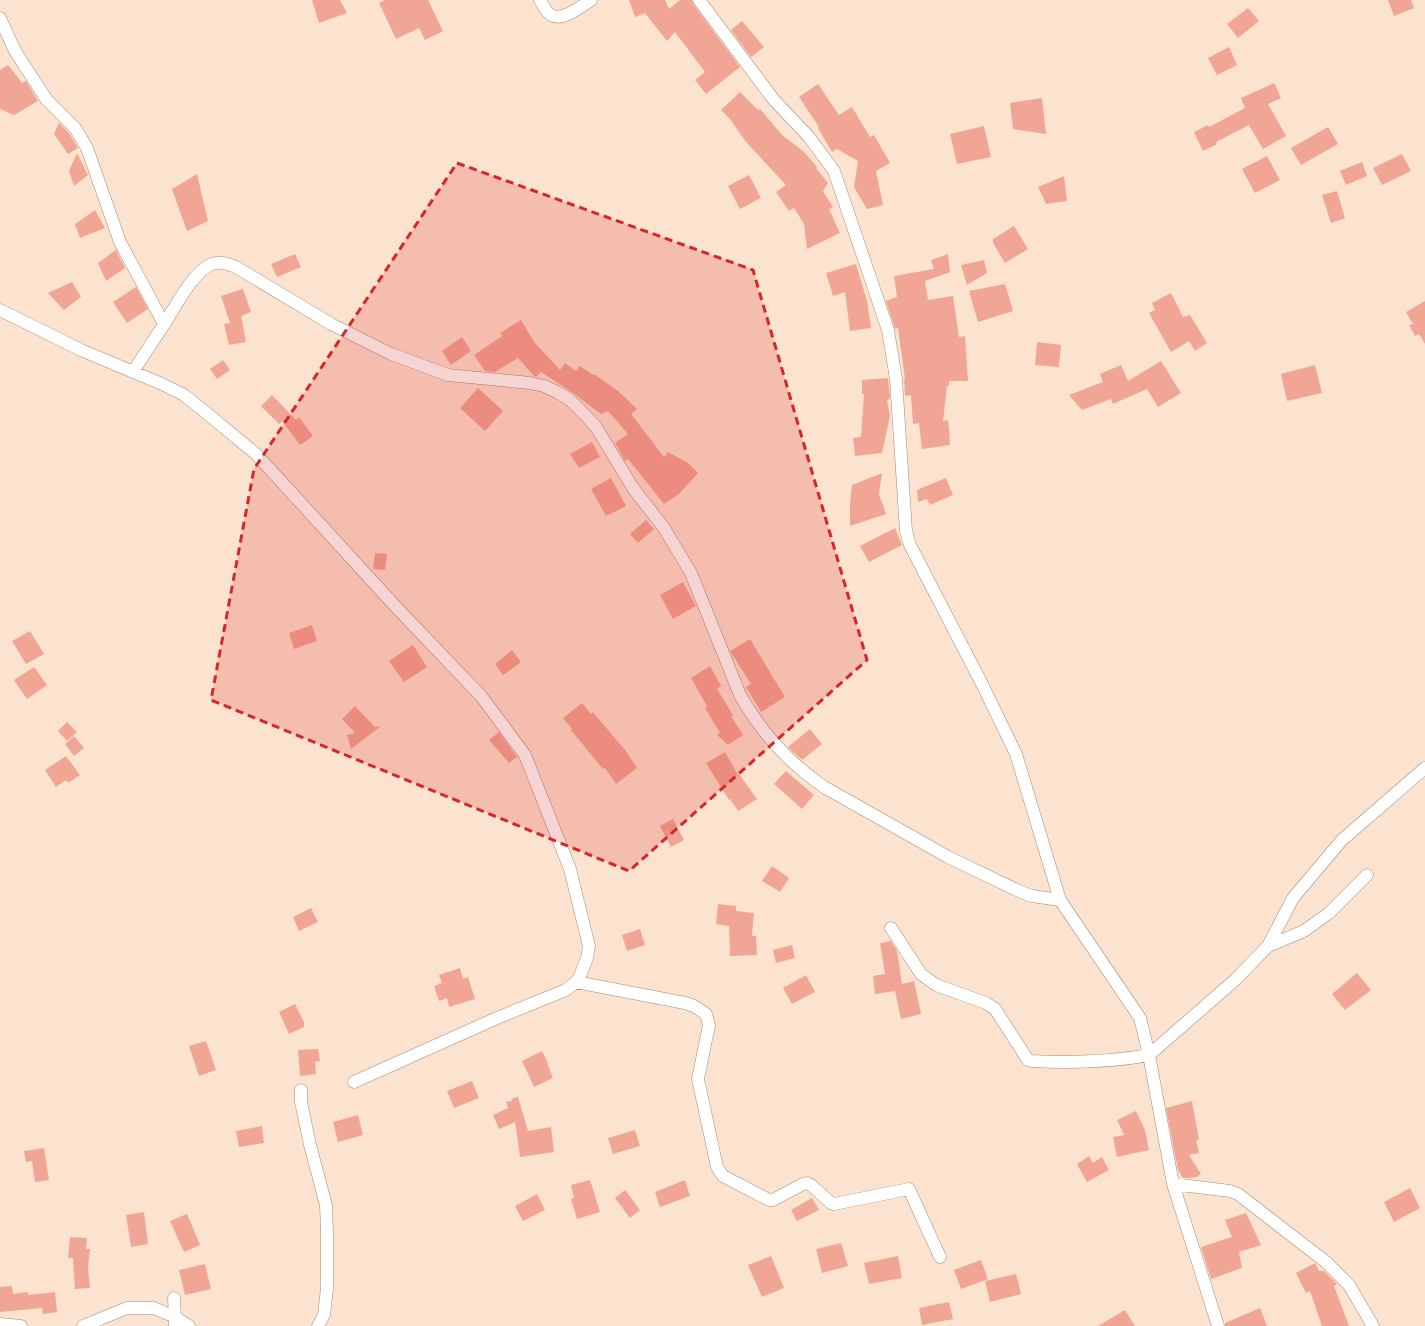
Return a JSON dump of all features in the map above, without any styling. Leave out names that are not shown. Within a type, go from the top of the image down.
[{"type":"street","points":[[540,0],[550,14],[556,17],[566,16],[591,0]]},
{"type":"street","points":[[699,0],[774,100],[810,137],[834,171],[888,330],[896,379],[906,531],[908,539],[1016,754],[1060,900],[1138,1014],[1149,1055],[1173,1184],[1218,1326]]},
{"type":"street","points":[[0,18],[15,51],[44,95],[75,128],[87,148],[120,242],[164,324]]},
{"type":"street","points":[[133,372],[180,297],[202,270],[207,266],[217,263],[236,267],[331,324],[391,354],[448,374],[530,383],[544,386],[557,392],[569,399],[596,427],[633,488],[664,528],[691,573],[740,694],[763,730],[778,747],[812,779],[824,787],[948,857],[1021,892],[1032,896],[1060,900]]},
{"type":"street","points":[[0,310],[82,350],[184,395],[256,454],[396,607],[481,696],[525,754],[570,869],[589,946],[587,958],[576,982],[566,990],[497,1018],[354,1082]]},
{"type":"street","points":[[891,928],[921,974],[936,985],[986,1003],[995,1009],[1028,1060],[1061,1063],[1132,1058],[1149,1055],[1235,980],[1268,946],[1293,898],[1342,840],[1425,768]]},
{"type":"street","points":[[1268,946],[1304,931],[1329,913],[1367,875]]},
{"type":"street","points":[[576,982],[685,1003],[694,1006],[706,1014],[709,1025],[698,1079],[717,1167],[723,1176],[769,1200],[773,1200],[805,1184],[811,1185],[834,1204],[909,1189],[940,1257]]},
{"type":"street","points":[[300,1090],[310,1145],[326,1205],[327,1288],[324,1315],[318,1326]]},
{"type":"street","points":[[1173,1184],[1230,1191],[1238,1194],[1326,1262],[1349,1285],[1373,1326]]},
{"type":"street","points":[[174,1298],[175,1321]]},
{"type":"street","points":[[83,1326],[127,1308],[154,1308],[175,1321],[189,1326]]},
{"type":"street","points":[[0,1324],[21,1326]]},
{"type":"highlighted area","points":[[457,163],[753,270],[867,660],[629,871],[211,700],[254,469]]},
{"type":"building","points":[[312,0],[340,0],[347,13],[319,23]]},
{"type":"building","points":[[385,0],[428,0],[443,31],[425,40],[419,28],[396,39],[379,3]]},
{"type":"building","points":[[629,0],[665,0],[669,9],[680,0],[692,0],[693,4],[740,67],[706,94],[695,80],[705,72],[675,32],[667,41],[645,13],[635,17]]},
{"type":"building","points":[[1388,0],[1411,0],[1414,8],[1394,16]]},
{"type":"building","points":[[1248,8],[1259,21],[1238,38],[1227,24]]},
{"type":"building","points":[[742,21],[764,47],[751,57],[731,30]]},
{"type":"building","points":[[1229,47],[1237,65],[1217,75],[1208,58]]},
{"type":"building","points":[[8,65],[22,83],[26,81],[38,101],[14,115],[0,109],[0,70]]},
{"type":"building","points":[[1274,83],[1281,98],[1268,104],[1286,136],[1263,149],[1249,125],[1216,142],[1217,144],[1203,151],[1194,132],[1208,125],[1209,127],[1245,108],[1241,98]]},
{"type":"building","points":[[818,84],[839,115],[852,107],[870,137],[874,135],[890,163],[876,171],[883,205],[867,209],[854,187],[858,161],[837,149],[832,152],[818,128],[819,127],[799,97]]},
{"type":"building","points":[[740,92],[758,110],[760,109],[782,135],[803,151],[817,167],[816,168],[828,183],[823,191],[833,207],[829,209],[840,233],[807,249],[804,224],[794,208],[789,211],[776,192],[786,185],[746,142],[730,119],[721,110]]},
{"type":"building","points":[[1042,98],[1046,134],[1013,129],[1010,103]]},
{"type":"building","points":[[59,123],[69,133],[78,148],[68,154],[54,134]]},
{"type":"building","points":[[984,126],[991,157],[957,164],[950,134]]},
{"type":"building","points":[[1328,127],[1338,144],[1301,165],[1291,148]]},
{"type":"building","points":[[77,153],[88,175],[74,186],[69,171]]},
{"type":"building","points":[[1402,154],[1411,171],[1382,185],[1373,168]]},
{"type":"building","points":[[1267,156],[1280,180],[1255,193],[1242,169]]},
{"type":"building","points":[[1362,162],[1367,176],[1346,185],[1340,171]]},
{"type":"building","points":[[197,174],[208,221],[187,231],[172,189]]},
{"type":"building","points":[[749,175],[761,198],[740,209],[728,186]]},
{"type":"building","points":[[1064,176],[1067,201],[1046,204],[1038,187]]},
{"type":"building","points":[[1337,191],[1345,218],[1331,223],[1322,195]]},
{"type":"building","points":[[95,210],[105,228],[80,238],[75,224]]},
{"type":"building","points":[[1014,226],[1028,249],[1005,263],[993,243],[993,239]]},
{"type":"building","points":[[116,250],[125,268],[106,281],[98,263]]},
{"type":"building","points":[[295,254],[301,267],[277,277],[271,264]]},
{"type":"building","points":[[948,254],[950,272],[925,281],[928,300],[953,296],[959,337],[965,336],[968,381],[949,381],[949,386],[947,386],[943,421],[948,420],[950,445],[922,449],[919,423],[913,424],[911,395],[905,396],[905,379],[898,328],[895,329],[886,301],[897,297],[894,276],[934,269],[931,260]]},
{"type":"building","points":[[984,260],[987,273],[967,285],[961,265]]},
{"type":"building","points":[[856,264],[867,301],[871,328],[850,331],[845,292],[833,296],[826,273]]},
{"type":"building","points":[[72,282],[81,297],[64,310],[48,293]]},
{"type":"building","points":[[1005,284],[1013,311],[978,322],[969,291]]},
{"type":"building","points":[[136,287],[148,309],[127,323],[113,302]]},
{"type":"building","points":[[243,289],[251,312],[241,316],[246,342],[229,345],[224,324],[230,323],[221,296]]},
{"type":"building","points":[[1171,293],[1183,317],[1190,315],[1207,343],[1195,351],[1189,341],[1171,352],[1149,313],[1155,310],[1152,303]]},
{"type":"building","points":[[1425,301],[1425,344],[1419,334],[1415,336],[1409,325],[1413,324],[1406,312]]},
{"type":"building","points":[[521,320],[534,342],[560,370],[565,363],[576,371],[580,366],[618,391],[637,409],[631,414],[664,457],[668,452],[688,463],[698,473],[679,494],[664,504],[628,459],[625,461],[615,443],[628,434],[608,411],[601,414],[541,372],[536,377],[534,376],[518,358],[495,372],[485,371],[474,355],[502,336],[500,333]]},
{"type":"building","points":[[462,337],[471,351],[451,365],[442,351]]},
{"type":"building","points":[[1037,342],[1061,345],[1059,367],[1035,365]]},
{"type":"building","points":[[223,360],[230,370],[217,379],[210,369]]},
{"type":"building","points":[[1161,361],[1181,393],[1158,407],[1147,389],[1113,404],[1111,399],[1082,410],[1069,395],[1103,382],[1100,374],[1121,365],[1128,381]]},
{"type":"building","points":[[1315,365],[1322,393],[1287,401],[1281,374]]},
{"type":"building","points":[[888,378],[890,399],[887,400],[890,416],[882,453],[855,456],[853,438],[861,437],[864,394],[862,394],[862,380]]},
{"type":"building","points":[[478,388],[503,411],[485,431],[460,408]]},
{"type":"building","points":[[272,395],[296,420],[299,417],[313,436],[300,445],[282,421],[279,424],[261,406]]},
{"type":"building","points":[[592,442],[600,457],[579,468],[570,454]]},
{"type":"building","points":[[882,473],[879,494],[886,514],[850,526],[852,485]]},
{"type":"building","points":[[611,478],[626,506],[606,516],[591,489]]},
{"type":"building","points":[[946,478],[953,495],[930,505],[927,499],[918,502],[917,490]]},
{"type":"building","points":[[646,520],[654,529],[638,543],[630,534]]},
{"type":"building","points":[[895,528],[902,545],[869,562],[860,546]]},
{"type":"building","points":[[375,553],[387,554],[385,570],[373,569]]},
{"type":"building","points":[[683,582],[696,606],[673,619],[660,595]]},
{"type":"building","points":[[312,625],[317,641],[294,649],[289,633]]},
{"type":"building","points":[[30,631],[44,654],[26,664],[12,641]]},
{"type":"building","points":[[750,639],[785,697],[761,712],[746,687],[751,684],[730,651]]},
{"type":"building","points":[[413,645],[427,667],[404,682],[389,661]]},
{"type":"building","points":[[512,650],[521,662],[503,675],[495,664]]},
{"type":"building","points":[[710,666],[721,686],[717,689],[743,735],[728,745],[717,735],[720,733],[705,708],[707,706],[691,678]]},
{"type":"building","points":[[34,667],[47,685],[27,699],[14,680]]},
{"type":"building","points":[[582,703],[591,714],[593,712],[625,750],[637,768],[616,784],[605,768],[603,769],[563,718]]},
{"type":"building","points":[[355,706],[375,727],[381,726],[351,749],[347,735],[355,733],[342,719]]},
{"type":"building","points":[[67,722],[77,732],[67,741],[58,731]]},
{"type":"building","points":[[810,729],[822,744],[802,760],[788,747]]},
{"type":"building","points":[[499,732],[517,757],[509,763],[489,740]]},
{"type":"building","points":[[74,736],[84,748],[74,756],[65,744]]},
{"type":"building","points":[[725,752],[738,775],[739,774],[757,799],[738,811],[730,799],[729,800],[706,763]]},
{"type":"building","points":[[66,756],[80,775],[68,783],[66,780],[56,787],[45,770]]},
{"type":"building","points":[[786,771],[814,795],[802,809],[774,784]]},
{"type":"building","points":[[673,819],[684,840],[671,847],[660,826]]},
{"type":"building","points":[[772,866],[789,878],[780,892],[762,881]]},
{"type":"building","points":[[718,904],[736,906],[736,911],[754,913],[752,936],[756,936],[757,955],[730,956],[729,926],[716,924]]},
{"type":"building","points":[[311,908],[318,922],[299,931],[293,917]]},
{"type":"building","points":[[640,929],[645,945],[627,951],[622,935]]},
{"type":"building","points":[[891,941],[897,951],[902,984],[914,981],[921,1014],[901,1019],[895,991],[875,994],[873,976],[885,974],[880,943]]},
{"type":"building","points":[[792,945],[795,958],[776,963],[773,950]]},
{"type":"building","points":[[460,968],[463,979],[468,977],[475,999],[449,1007],[447,998],[439,1001],[434,986],[442,983],[439,975]]},
{"type":"building","points":[[1357,973],[1371,990],[1345,1010],[1332,994]]},
{"type":"building","points":[[806,975],[815,992],[792,1004],[783,988]]},
{"type":"building","points":[[295,1004],[304,1022],[304,1027],[289,1034],[279,1012]]},
{"type":"building","points":[[206,1041],[216,1070],[199,1076],[189,1046]]},
{"type":"building","points":[[318,1049],[320,1061],[315,1062],[316,1074],[300,1076],[298,1050]]},
{"type":"building","points":[[542,1051],[553,1078],[534,1087],[522,1061]]},
{"type":"building","points":[[472,1081],[479,1098],[454,1108],[447,1091]]},
{"type":"building","points":[[518,1097],[528,1131],[551,1127],[554,1152],[520,1157],[515,1122],[499,1129],[493,1115],[508,1108],[506,1102],[512,1101],[511,1099]]},
{"type":"building","points":[[1192,1101],[1199,1140],[1196,1140],[1199,1153],[1189,1155],[1201,1174],[1196,1177],[1183,1178],[1178,1170],[1166,1108]]},
{"type":"building","points":[[1136,1111],[1145,1130],[1149,1150],[1117,1157],[1113,1137],[1124,1135],[1117,1120]]},
{"type":"building","points":[[358,1115],[363,1135],[338,1142],[333,1122]]},
{"type":"building","points":[[262,1126],[264,1143],[239,1147],[236,1131]]},
{"type":"building","points":[[635,1130],[640,1146],[613,1154],[608,1138]]},
{"type":"building","points":[[44,1148],[49,1180],[35,1182],[32,1161],[26,1162],[24,1151]]},
{"type":"building","points":[[1089,1156],[1093,1163],[1102,1157],[1109,1170],[1087,1182],[1077,1164]]},
{"type":"building","points":[[590,1180],[600,1212],[577,1219],[571,1199],[574,1198],[571,1185]]},
{"type":"building","points":[[685,1180],[690,1196],[660,1207],[655,1192]]},
{"type":"building","points":[[1410,1188],[1420,1208],[1394,1222],[1384,1202]]},
{"type":"building","points":[[625,1190],[640,1210],[630,1218],[615,1198]]},
{"type":"building","points":[[537,1194],[545,1210],[523,1221],[515,1206]]},
{"type":"building","points":[[812,1198],[819,1210],[797,1221],[791,1210]]},
{"type":"building","points":[[144,1212],[148,1244],[131,1247],[126,1215]]},
{"type":"building","points":[[1246,1213],[1261,1245],[1239,1252],[1242,1268],[1211,1279],[1201,1247],[1232,1237],[1225,1220]]},
{"type":"building","points":[[187,1214],[200,1245],[184,1252],[170,1221]]},
{"type":"building","points":[[70,1237],[87,1238],[86,1249],[90,1249],[88,1268],[90,1288],[75,1289],[73,1258],[68,1258]]},
{"type":"building","points":[[841,1243],[848,1266],[822,1273],[816,1249]]},
{"type":"building","points":[[771,1256],[784,1288],[762,1297],[748,1265]]},
{"type":"building","points":[[898,1256],[902,1278],[869,1284],[864,1263]]},
{"type":"building","points":[[981,1260],[988,1279],[961,1289],[954,1270]]},
{"type":"building","points":[[1315,1263],[1319,1271],[1324,1271],[1337,1284],[1334,1286],[1349,1326],[1322,1326],[1310,1291],[1306,1293],[1296,1273]]},
{"type":"building","points":[[205,1264],[211,1289],[185,1295],[179,1270]]},
{"type":"building","points":[[1016,1274],[1021,1294],[990,1302],[985,1281]]},
{"type":"building","points":[[12,1286],[13,1294],[28,1292],[28,1295],[55,1292],[57,1312],[43,1314],[42,1308],[0,1312],[0,1287]]},
{"type":"building","points":[[949,1302],[953,1319],[922,1325],[919,1308]]},
{"type":"building","points":[[1260,1308],[1267,1326],[1225,1326],[1225,1323]]},
{"type":"building","points":[[1125,1310],[1135,1326],[1098,1326]]}]
